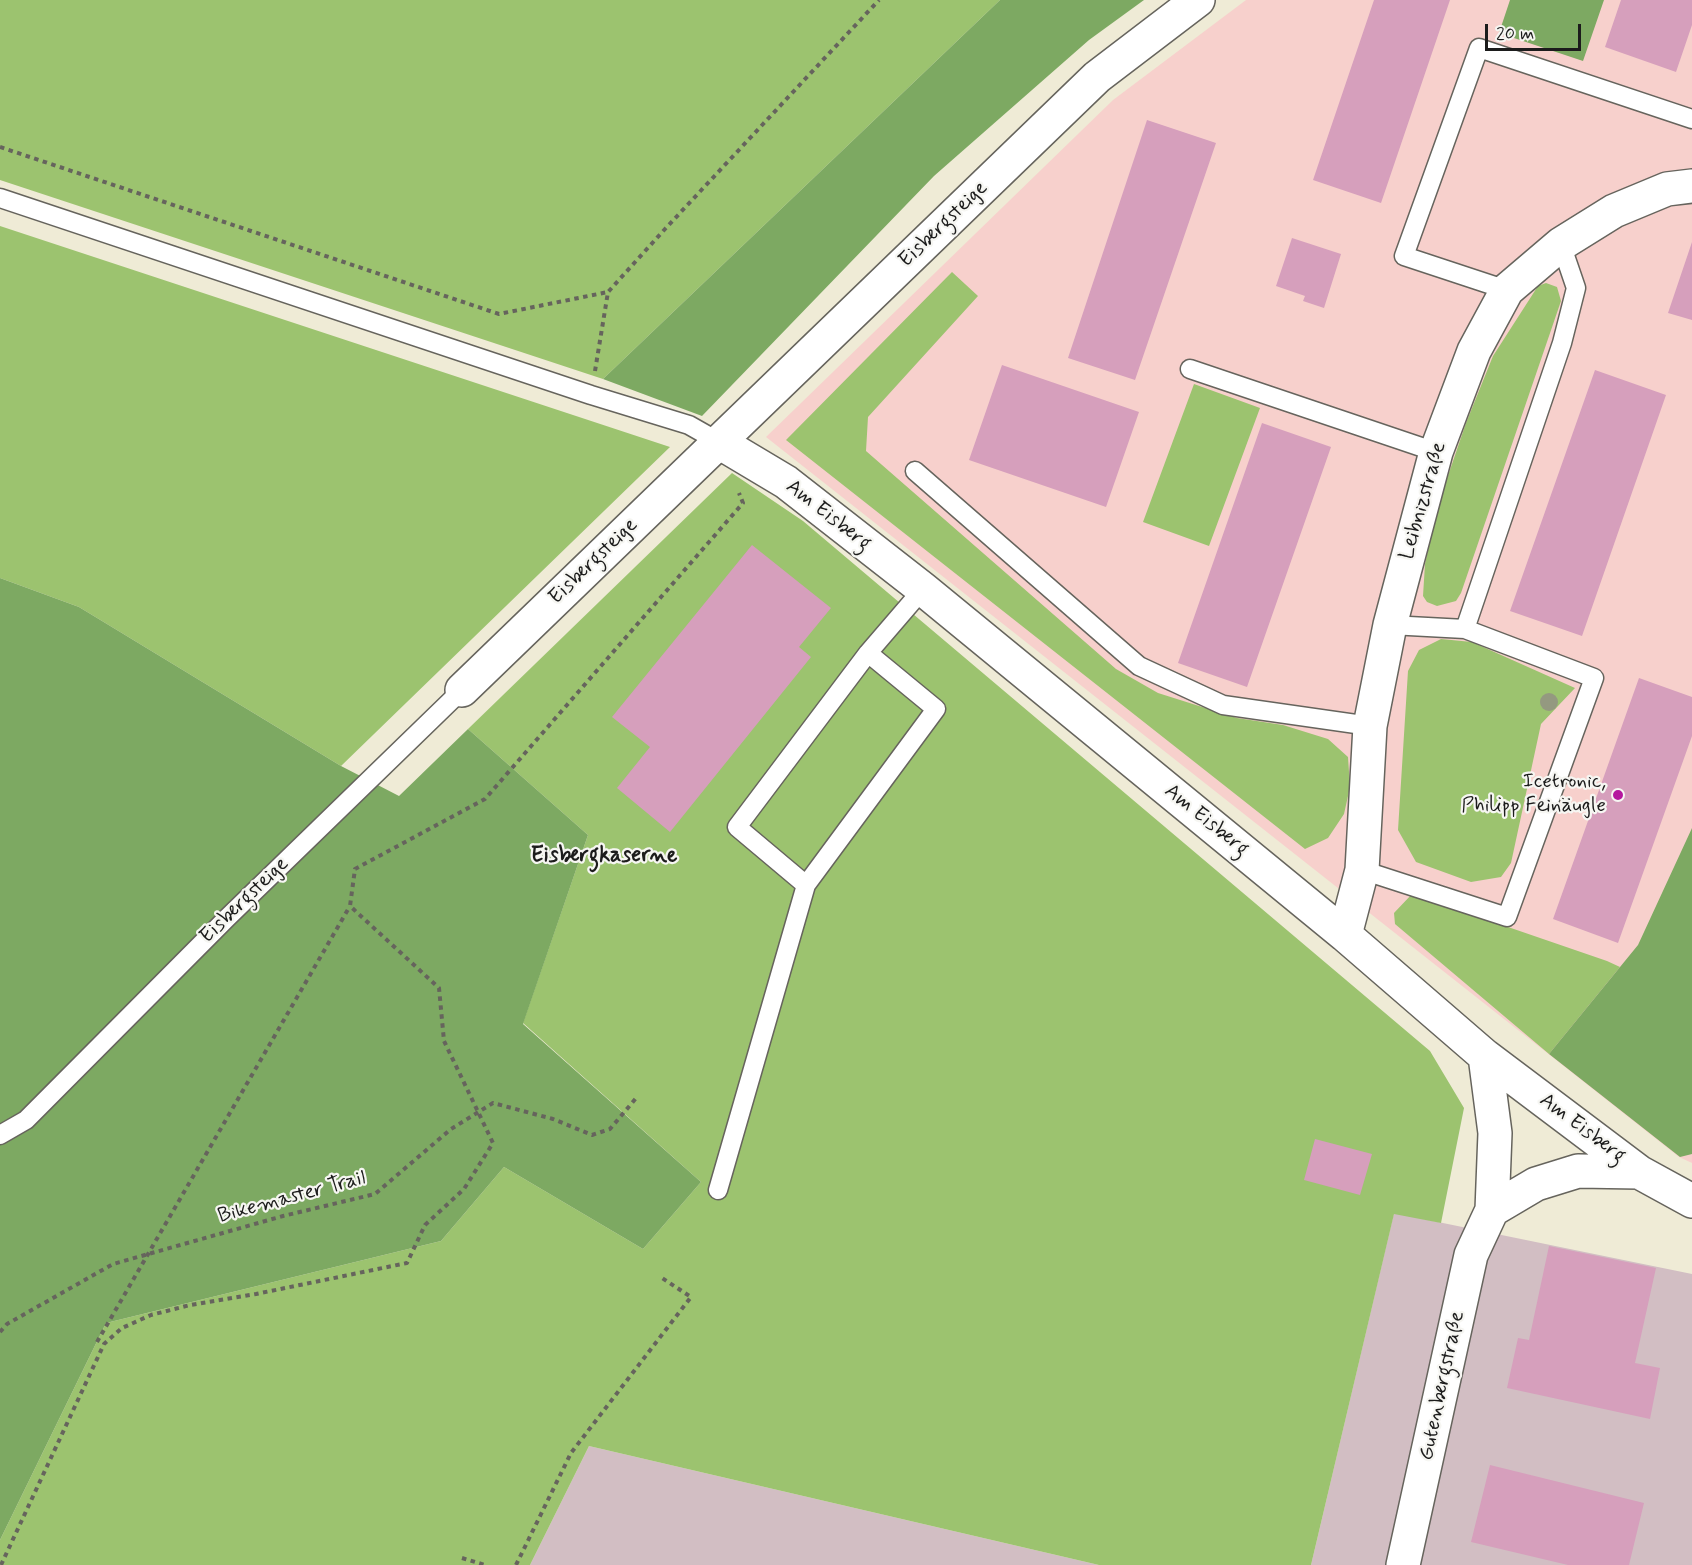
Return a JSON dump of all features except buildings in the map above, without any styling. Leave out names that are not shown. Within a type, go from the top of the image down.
[{"type":"street","name":"Eisbergsteige","points":[[462,690],[1097,76],[1198,0]]},
{"type":"street","name":"Leibnizstraße","points":[[1345,935],[1362,870],[1370,726],[1390,625],[1436,452],[1474,351],[1507,291],[1561,244],[1614,211],[1667,189],[1692,186]]},
{"type":"street","name":"Am Eisberg","points":[[719,442],[786,482],[923,589],[1345,935],[1485,1056],[1639,1172],[1692,1201]]},
{"type":"street","name":"Gutenbergstraße","points":[[1403,1565],[1471,1255],[1492,1210],[1495,1133],[1485,1056]]},
{"type":"street","points":[[1492,1210],[1536,1184],[1578,1171],[1639,1172]]},
{"type":"lane","points":[[1507,291],[1404,256],[1479,48],[1692,119]]},
{"type":"lane","points":[[0,198],[591,395],[689,425],[719,442]]},
{"type":"lane","points":[[1466,629],[1562,343],[1576,288],[1561,244]]},
{"type":"lane","points":[[1191,369],[1436,452]]},
{"type":"lane","points":[[915,471],[1139,666],[1223,705],[1370,726]]},
{"type":"lane","points":[[806,885],[737,827],[868,653],[923,589]]},
{"type":"lane","points":[[1362,870],[1507,917],[1594,678],[1466,629],[1390,625]]},
{"type":"lane","points":[[718,1190],[806,885],[936,709],[868,653]]},
{"type":"lane","name":"Eisbergsteige","points":[[0,1135],[26,1120],[227,918],[462,690]]},
{"type":"path","points":[[591,395],[608,292],[879,0]]},
{"type":"path","points":[[0,147],[499,314],[608,292]]},
{"type":"path","points":[[97,1342],[350,906],[355,870],[485,799],[743,503],[719,442]]},
{"type":"path","points":[[1,1565],[104,1344],[122,1328],[151,1315],[190,1305],[407,1263],[425,1225],[464,1189],[493,1143],[444,1041],[439,988],[350,906]]},
{"type":"path","name":"Bikemaster Trail","points":[[0,1332],[7,1324],[113,1264],[283,1216],[375,1194],[451,1129],[493,1103],[553,1119],[592,1135],[610,1129],[637,1097]]},
{"type":"path","points":[[516,1565],[571,1454],[691,1296],[659,1276]]},
{"type":"path","points":[[462,1558],[485,1565]]},
{"type":"shaded area","points":[[1246,0],[1692,0],[1692,1163],[1679,1157],[766,437],[1113,100]]},
{"type":"shaded area","points":[[1394,1213],[1692,1274],[1692,1565],[1311,1565]]},
{"type":"shaded area","points":[[589,1446],[1099,1565],[530,1565]]},
{"type":"green space","points":[[0,0],[1000,0],[603,379],[0,180]]},
{"type":"green space","points":[[1000,0],[1144,0],[1089,40],[934,176],[702,416],[603,379]]},
{"type":"green space","points":[[1510,0],[1604,0],[1583,61],[1499,33]]},
{"type":"green space","points":[[0,226],[670,447],[341,766],[79,607],[0,578]]},
{"type":"green space","points":[[952,272],[978,296],[868,417],[866,451],[1116,669],[1158,693],[1237,718],[1283,725],[1328,739],[1348,757],[1350,787],[1344,814],[1328,838],[1305,849],[786,440]]},
{"type":"green space","points":[[1546,283],[1557,287],[1561,301],[1461,593],[1456,601],[1437,606],[1427,602],[1423,596],[1425,564],[1438,505],[1466,423],[1493,356],[1538,286]]},
{"type":"green space","points":[[1194,384],[1260,408],[1209,546],[1143,522]]},
{"type":"green space","points":[[732,473],[803,521],[1430,1051],[1464,1108],[1441,1223],[1394,1214],[1311,1565],[1099,1565],[589,1446],[530,1565],[0,1565],[0,1540],[106,1323],[441,1241],[504,1167],[643,1249],[701,1182],[523,1023],[588,835],[468,729]]},
{"type":"green space","points":[[0,578],[79,607],[341,766],[399,796],[468,729],[588,835],[523,1024],[701,1182],[643,1249],[504,1167],[441,1241],[106,1323],[0,1540]]},
{"type":"green space","points":[[1441,639],[1472,642],[1575,688],[1541,724],[1511,863],[1501,877],[1471,882],[1416,862],[1398,830],[1408,671],[1419,650]]},
{"type":"green space","points":[[1692,828],[1692,1154],[1680,1157],[1549,1054],[1638,945]]},
{"type":"green space","points":[[1412,894],[1620,967],[1549,1054],[1395,924],[1394,913]]},
{"type":"place","name":"Icetronic, Philipp Feinäugle","points":[[1618,795]]},
{"type":"district","name":"Eisbergkaserne","points":[[604,856]]}]
